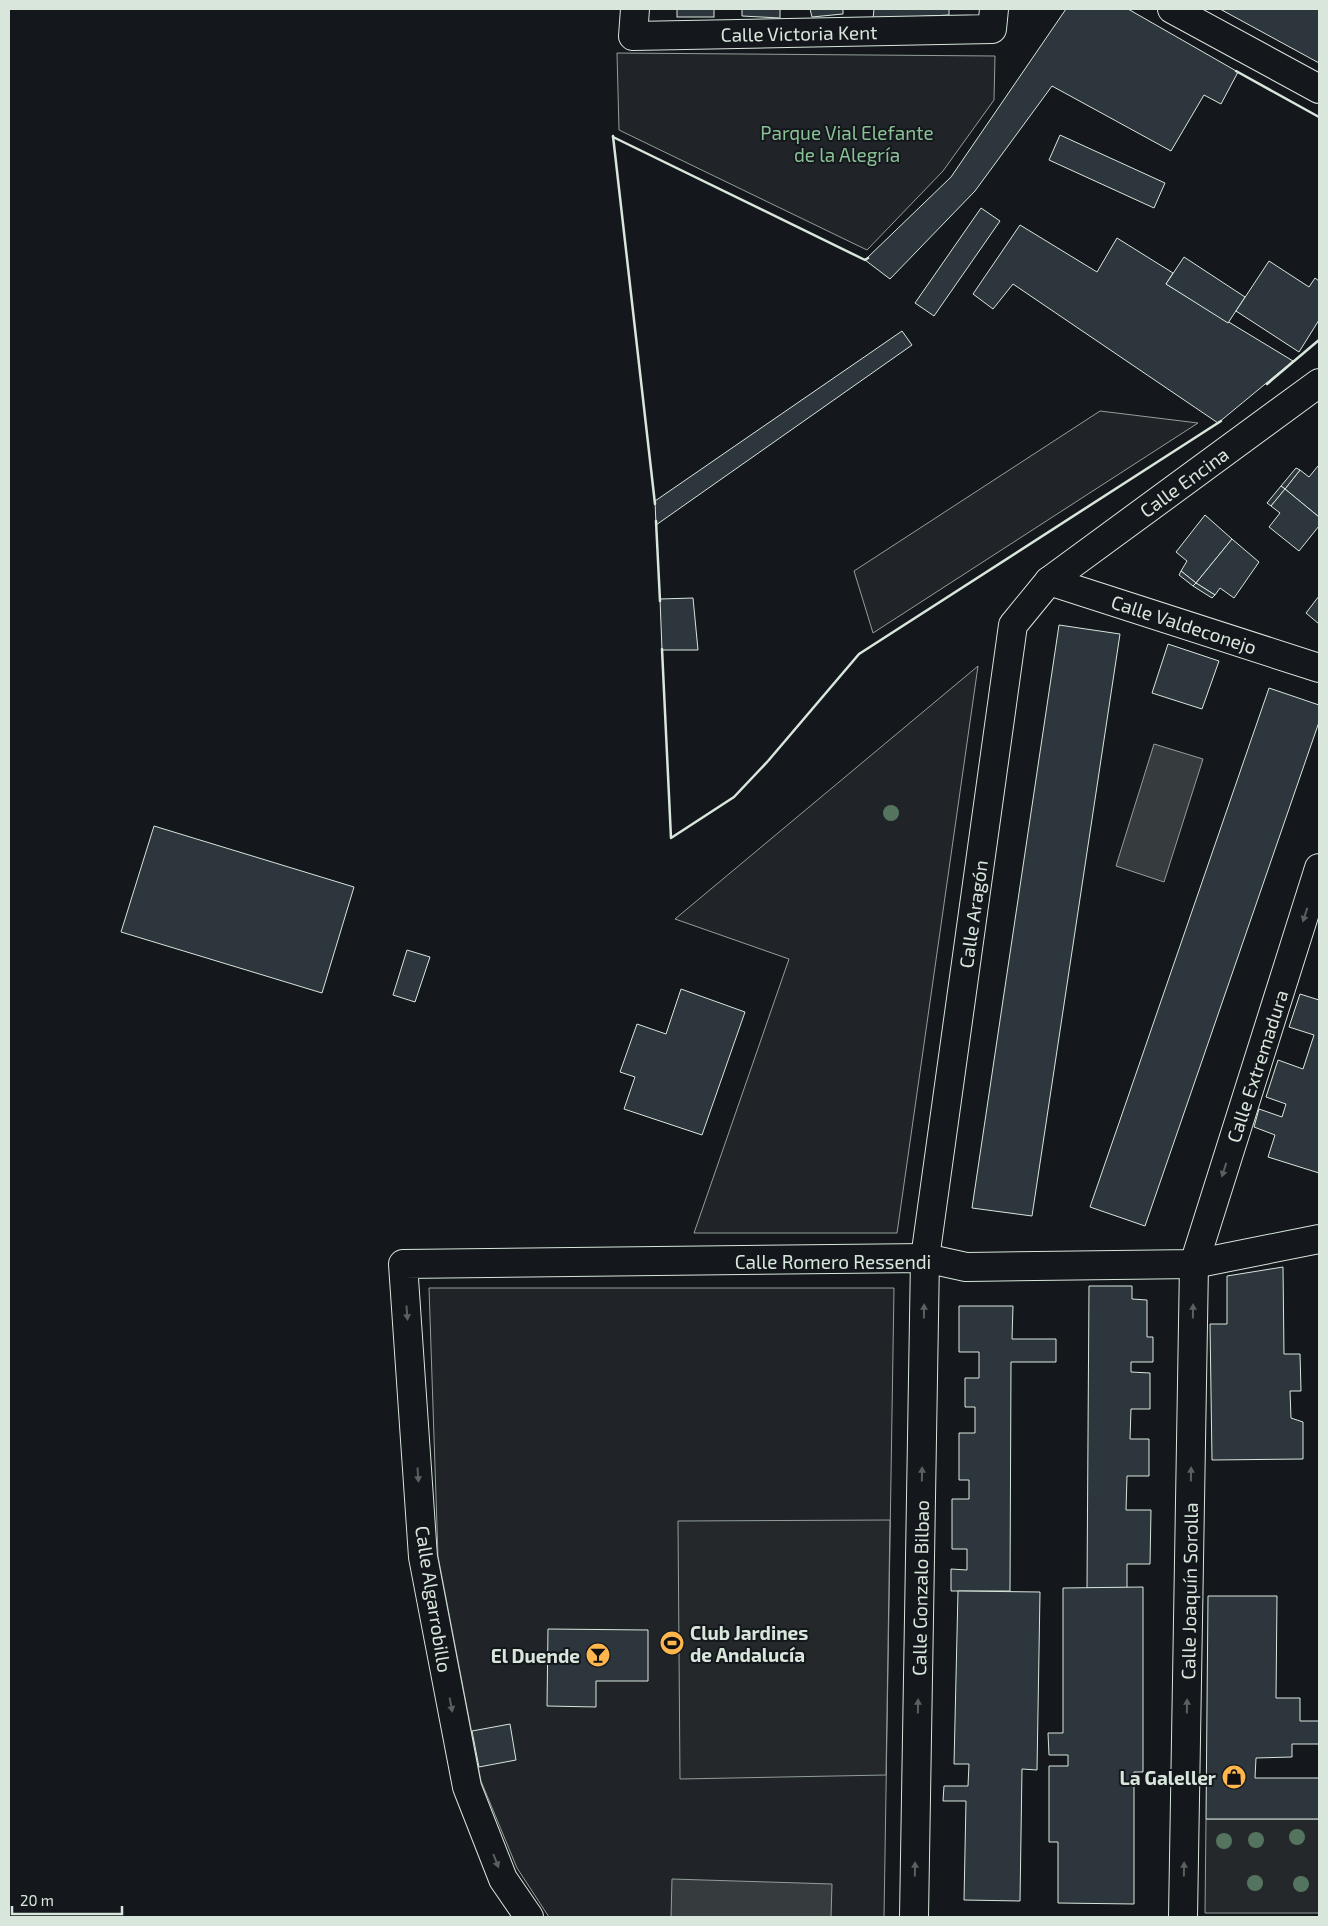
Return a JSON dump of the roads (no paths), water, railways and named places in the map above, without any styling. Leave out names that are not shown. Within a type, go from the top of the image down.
[{"type":"street","name":"Calle Victoria Kent","points":[[635,9],[633,36],[993,19]]},
{"type":"street","points":[[1172,9],[1319,89]]},
{"type":"street","name":"Calle Encina","points":[[1049,581],[1319,383]]},
{"type":"street","name":"Calle Valdeconejo","points":[[1049,581],[1319,668]]},
{"type":"street","name":"Calle Aragón","points":[[925,1258],[1013,625],[1049,581]]},
{"type":"street","name":"Calle Extremadura","points":[[1194,1264],[1319,868]]},
{"type":"street","name":"Calle Romero Ressendi","points":[[403,1264],[925,1258],[966,1268],[1194,1264],[1319,1239]]},
{"type":"street","name":"Calle Gonzalo Bilbao","points":[[914,1917],[925,1258]]},
{"type":"street","name":"Calle Algarrobillo","points":[[403,1264],[423,1557],[467,1787],[503,1879],[529,1917]]},
{"type":"street","name":"Calle Joaquín Sorolla","points":[[1183,1917],[1194,1264]]},
{"type":"place","name":"Club Jardines de Andalucía","points":[[672,1643]]},
{"type":"place","name":"El Duende","points":[[598,1655]]},
{"type":"place","name":"La Galeller","points":[[1234,1777]]},
{"type":"park label","name":"Parque Vial Elefante de la Alegría","points":[[847,143]]}]
